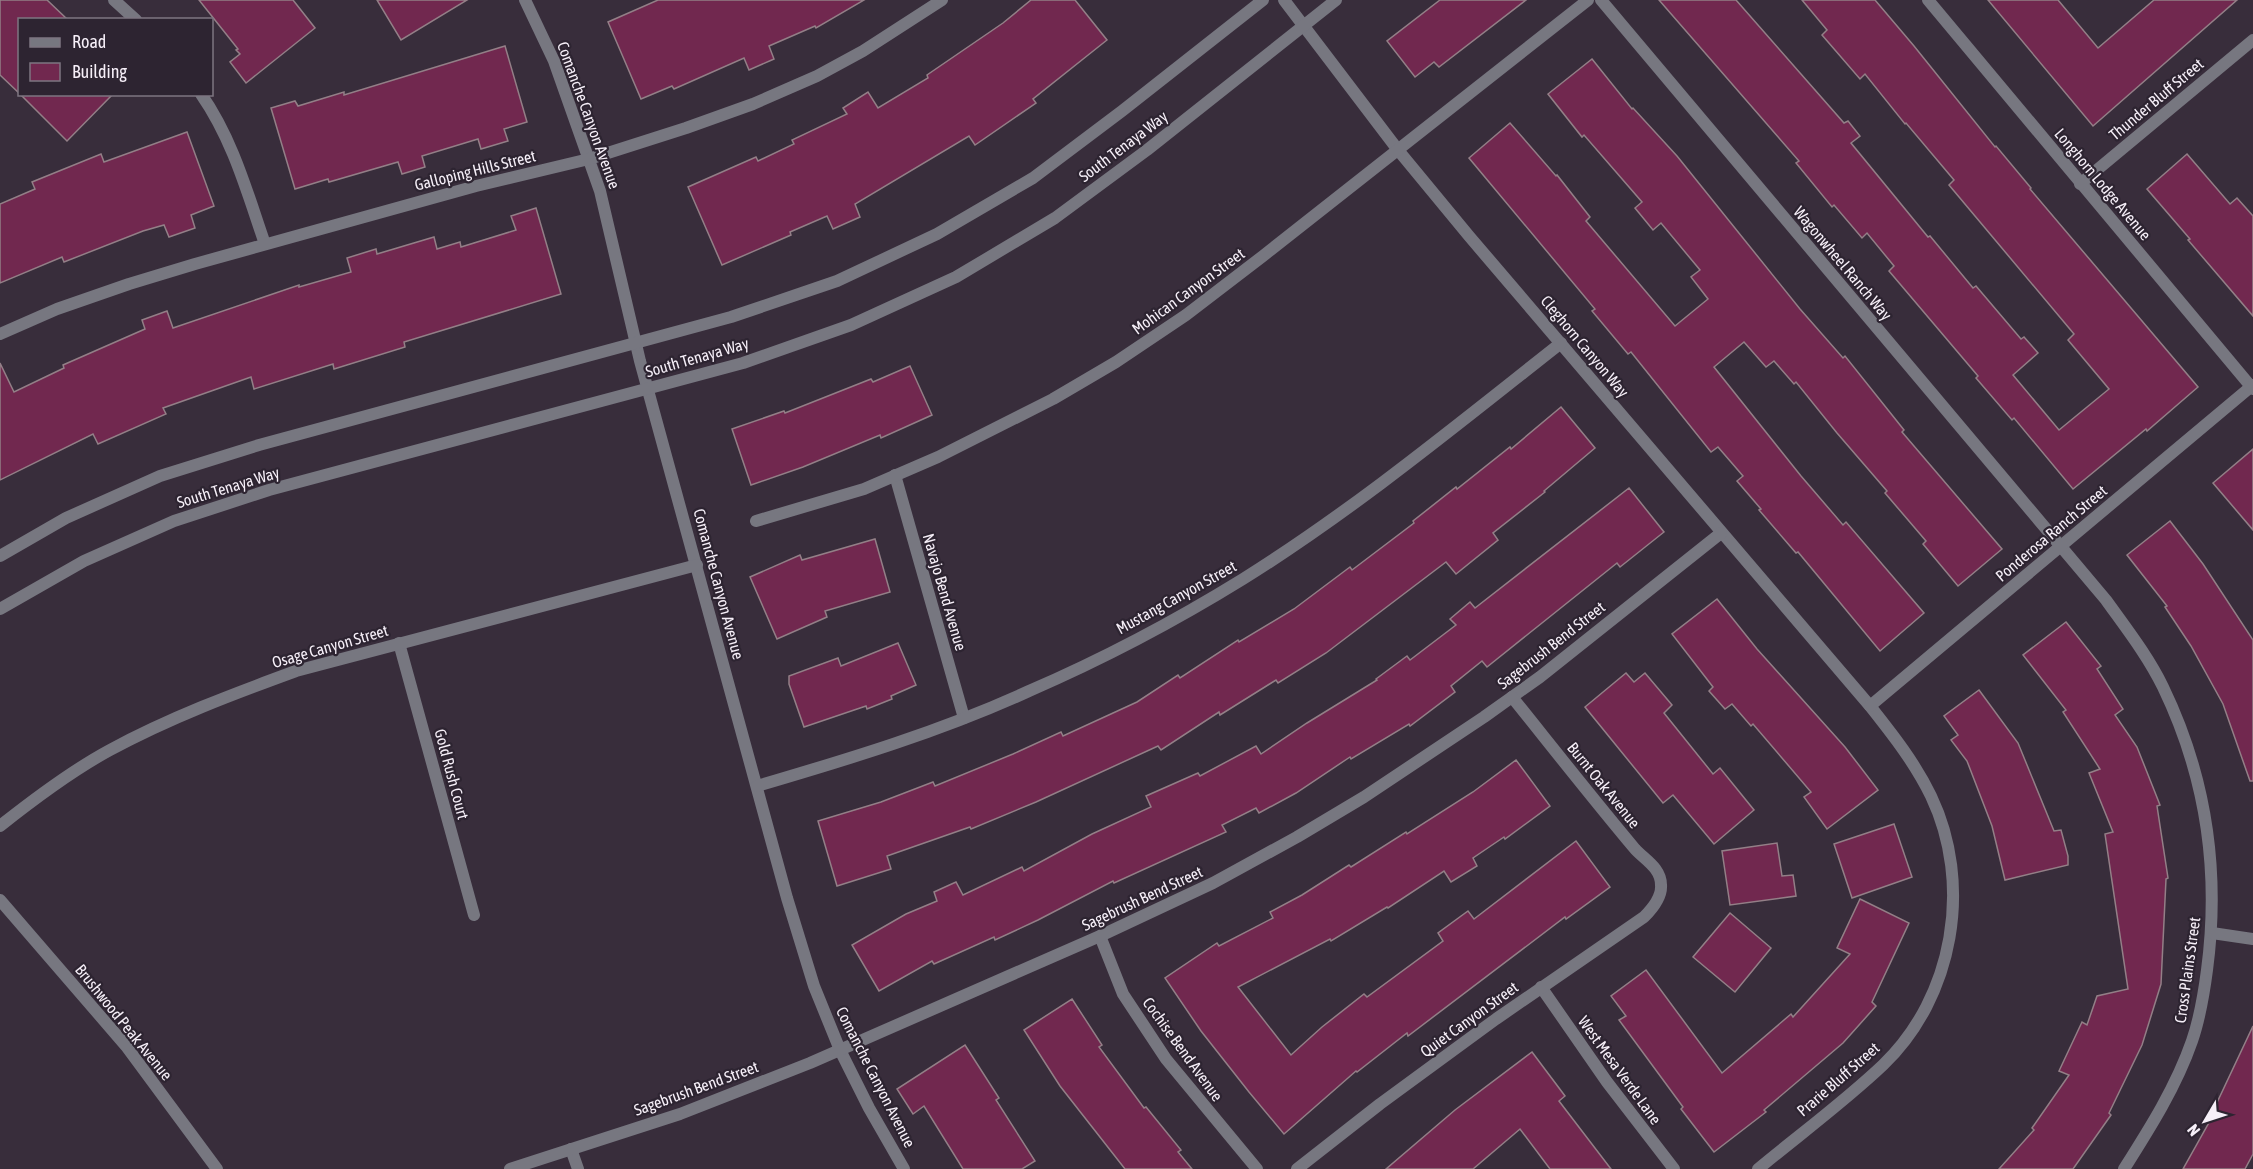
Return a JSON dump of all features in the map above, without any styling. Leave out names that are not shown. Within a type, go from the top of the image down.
[{"type":"street","points":[[114,0],[134,18]]},
{"type":"street","name":"Comanche Canyon Avenue","points":[[525,0],[554,61],[600,191],[647,388],[786,898],[814,986],[840,1050],[869,1108],[904,1169]]},
{"type":"street","name":"Galloping Hills Street","points":[[0,334],[57,309],[129,284],[476,186],[589,159],[753,104],[817,76],[873,45],[942,0]]},
{"type":"street","name":"South Tenaya Way","points":[[0,556],[66,518],[160,477],[259,445],[731,317],[837,281],[937,234],[1033,177],[1122,111],[1263,0]]},
{"type":"street","name":"Cleghorn Canyon Way","points":[[1284,0],[1398,150],[1720,533],[1870,706]]},
{"type":"street","name":"South Tenaya Way","points":[[0,609],[84,561],[174,521],[269,490],[742,363],[851,325],[956,277],[1055,218],[1147,150],[1335,0]]},
{"type":"street","name":"Mohican Canyon Street","points":[[756,521],[864,489],[947,453],[1043,405],[1116,362],[1186,315],[1588,0]]},
{"type":"street","name":"Wagonwheel Ranch Way","points":[[1601,0],[2061,546]]},
{"type":"street","name":"Longhorn Lodge Avenue","points":[[1928,0],[2252,387]]},
{"type":"street","name":"Thunder Bluff Street","points":[[2080,184],[2253,40]]},
{"type":"street","points":[[202,96],[216,116],[233,150],[265,244]]},
{"type":"street","name":"Mustang Canyon Street","points":[[757,786],[843,760],[964,718],[1028,692],[1105,656],[1188,611],[1244,578],[1316,530],[1561,343]]},
{"type":"street","name":"Ponderosa Ranch Street","points":[[1870,706],[2252,387]]},
{"type":"street","name":"Navajo Bend Avenue","points":[[895,475],[964,718]]},
{"type":"street","name":"Sagebrush Bend Street","points":[[510,1169],[680,1114],[840,1050],[1100,936],[1213,883],[1297,837],[1431,753],[1512,697],[1720,533]]},
{"type":"street","name":"Cross Plains Street","points":[[2061,546],[2106,600],[2136,641],[2162,685],[2184,735],[2200,790],[2209,836],[2213,885],[2212,933],[2204,995],[2193,1039],[2176,1082],[2124,1169]]},
{"type":"street","name":"Osage Canyon Street","points":[[0,826],[69,776],[109,751],[235,693],[296,671],[697,565]]},
{"type":"street","name":"Gold Rush Court","points":[[399,643],[474,915]]},
{"type":"street","name":"Burnt Oak Avenue","points":[[1512,697],[1638,852],[1656,868],[1661,885],[1659,895]]},
{"type":"street","name":"Prarie Bluff Street","points":[[1758,1169],[1884,1064],[1907,1037],[1930,1000],[1945,960],[1955,896],[1942,827],[1932,798],[1915,767],[1870,706]]},
{"type":"street","name":"Quiet Canyon Street","points":[[1298,1169],[1380,1104],[1541,987],[1644,917],[1653,907],[1659,895]]},
{"type":"street","name":"Brushwood Peak Avenue","points":[[0,900],[126,1046],[217,1169]]},
{"type":"street","points":[[2212,933],[2253,939]]},
{"type":"street","name":"Cochise Bend Avenue","points":[[1100,936],[1123,994],[1166,1059],[1257,1169]]},
{"type":"street","name":"West Mesa Verde Lane","points":[[1541,987],[1620,1099],[1674,1169]]},
{"type":"street","points":[[571,1149],[578,1169]]},
{"type":"building","points":[[0,0],[47,0],[66,18],[18,18],[18,92],[0,75]]},
{"type":"building","points":[[199,0],[293,0],[315,28],[246,83],[230,62],[240,54],[236,50],[238,49]]},
{"type":"building","points":[[377,0],[467,0],[401,40]]},
{"type":"building","points":[[658,0],[864,0],[816,28],[815,26],[769,46],[774,59],[749,70],[744,58],[674,89],[672,86],[641,99],[608,22]]},
{"type":"building","points":[[1031,0],[1075,0],[1107,40],[1033,99],[1036,103],[975,145],[969,136],[855,204],[860,217],[833,229],[827,216],[790,232],[791,235],[722,265],[688,187],[756,157],[758,161],[794,144],[792,140],[847,114],[843,108],[868,92],[878,108],[928,78],[927,75],[1003,23]]},
{"type":"building","points":[[1440,0],[1526,0],[1439,67],[1434,62],[1415,77],[1387,41]]},
{"type":"building","points":[[1659,0],[1736,0],[1844,123],[1848,121],[1860,136],[1851,143],[1928,237],[1930,236],[1973,288],[1976,286],[2021,339],[2024,337],[2038,353],[2013,375],[2059,430],[2109,389],[2068,340],[2074,334],[1949,185],[1954,180],[1865,74],[1860,79],[1822,35],[1827,30],[1802,0],[1875,0],[2030,189],[2198,387],[2147,431],[2146,429],[2073,489],[2014,418],[2012,420],[1976,378],[1978,376],[1889,271],[1894,266],[1867,233],[1862,238],[1834,205],[1832,207],[1796,163],[1799,161]]},
{"type":"building","points":[[1988,0],[2058,0],[2098,48],[2154,0],[2237,0],[2093,126]]},
{"type":"building","points":[[505,46],[527,122],[504,129],[508,141],[481,149],[478,139],[422,156],[425,167],[402,174],[398,162],[329,182],[328,179],[295,189],[271,108],[295,101],[298,106],[344,92],[344,95]]},
{"type":"building","points":[[1592,59],[1632,109],[1677,156],[1800,309],[1843,358],[1845,356],[1904,430],[1902,432],[2002,549],[1958,586],[1923,544],[1926,541],[1885,493],[1887,491],[1796,382],[1794,384],[1774,361],[1766,367],[1744,342],[1714,367],[1801,476],[1843,525],[1846,522],[1924,613],[1880,651],[1798,552],[1796,553],[1759,510],[1761,509],[1737,481],[1743,476],[1718,447],[1711,452],[1631,352],[1628,354],[1592,311],[1595,309],[1469,158],[1510,123],[1557,175],[1590,217],[1586,221],[1675,326],[1708,299],[1691,277],[1700,270],[1661,223],[1653,230],[1635,208],[1642,202],[1584,135],[1582,137],[1548,94]]},
{"type":"building","points":[[22,96],[111,96],[67,141]]},
{"type":"building","points":[[187,132],[214,206],[191,215],[195,228],[169,237],[164,225],[64,262],[62,257],[0,283],[0,204],[35,189],[32,182],[101,154],[104,162]]},
{"type":"building","points":[[2187,154],[2230,204],[2237,198],[2253,216],[2253,316],[2147,189]]},
{"type":"building","points":[[536,208],[561,294],[404,342],[405,347],[334,369],[333,364],[254,389],[251,377],[163,408],[166,414],[98,444],[93,434],[0,480],[0,363],[14,392],[64,368],[63,365],[145,329],[142,320],[167,311],[173,328],[299,285],[299,287],[351,272],[347,258],[376,249],[377,254],[434,237],[437,249],[460,242],[461,247],[516,230],[511,216]]},
{"type":"building","points":[[910,366],[932,415],[881,438],[880,435],[803,467],[751,485],[732,429],[784,411],[785,413],[871,379],[873,382]]},
{"type":"building","points":[[1561,407],[1595,448],[1493,533],[1498,540],[1456,574],[1446,562],[1326,653],[1278,683],[1276,680],[1220,715],[1219,712],[1161,750],[1158,746],[971,829],[970,827],[887,856],[891,869],[837,886],[818,821],[881,802],[933,782],[935,786],[1061,732],[1063,736],[1137,702],[1178,675],[1180,678],[1238,640],[1239,642],[1294,609],[1350,567],[1352,570],[1414,523],[1413,521],[1456,487],[1457,489],[1510,447],[1511,449]]},
{"type":"building","points":[[2253,449],[2253,530],[2213,483]]},
{"type":"building","points":[[1629,488],[1664,532],[1620,567],[1617,563],[1487,667],[1482,661],[1451,686],[1455,692],[1410,726],[1409,724],[1351,759],[1350,757],[1296,793],[1259,813],[1256,808],[1222,825],[1226,832],[1114,883],[1113,881],[995,940],[994,937],[934,964],[932,961],[879,991],[852,945],[906,914],[937,901],[934,892],[956,882],[963,895],[1022,867],[1024,871],[1092,834],[1151,807],[1146,796],[1198,773],[1200,776],[1256,746],[1261,754],[1377,680],[1407,656],[1410,660],[1456,625],[1450,619],[1470,602],[1475,608]]},
{"type":"building","points":[[2170,521],[2203,564],[2253,640],[2253,781],[2250,781],[2223,704],[2191,646],[2165,607],[2167,606],[2127,555]]},
{"type":"building","points":[[875,539],[890,592],[825,611],[827,617],[777,639],[750,577],[800,555],[802,560]]},
{"type":"building","points":[[1717,599],[1757,649],[1845,747],[1878,790],[1827,829],[1804,797],[1811,792],[1753,724],[1751,726],[1732,704],[1725,709],[1709,691],[1713,687],[1672,634]]},
{"type":"building","points":[[2066,622],[2101,666],[2097,669],[2123,709],[2115,715],[2137,747],[2160,805],[2157,806],[2168,878],[2166,879],[2161,984],[2142,1045],[2109,1113],[2111,1115],[2073,1169],[1999,1169],[2034,1130],[2032,1128],[2069,1075],[2059,1071],[2082,1022],[2087,1025],[2097,996],[2128,989],[2105,834],[2113,832],[2089,773],[2100,769],[2063,712],[2066,710],[2023,655]]},
{"type":"building","points":[[898,643],[916,685],[891,696],[892,699],[867,709],[866,706],[804,727],[789,684],[789,676],[838,658],[841,666]]},
{"type":"building","points":[[1626,673],[1634,682],[1645,673],[1672,705],[1664,713],[1713,774],[1720,768],[1754,810],[1714,844],[1673,795],[1663,803],[1585,707]]},
{"type":"building","points":[[1979,690],[2018,743],[2054,831],[2061,830],[2068,865],[2005,880],[1992,826],[1967,761],[1951,740],[1958,735],[1944,716]]},
{"type":"building","points":[[1516,760],[1550,806],[1505,839],[1504,837],[1473,858],[1477,866],[1451,882],[1444,871],[1388,908],[1331,941],[1330,939],[1238,987],[1291,1055],[1364,994],[1367,997],[1443,941],[1438,933],[1468,911],[1474,919],[1576,841],[1610,887],[1566,919],[1565,917],[1408,1036],[1407,1033],[1356,1071],[1284,1134],[1201,1031],[1165,978],[1217,943],[1219,946],[1273,918],[1270,912],[1349,865],[1351,867],[1406,832],[1407,834],[1473,792]]},
{"type":"building","points":[[1894,824],[1912,877],[1852,898],[1834,844]]},
{"type":"building","points":[[1777,843],[1782,876],[1793,875],[1796,896],[1730,905],[1722,851]]},
{"type":"building","points":[[1860,899],[1909,923],[1872,1002],[1876,1006],[1843,1043],[1764,1110],[1766,1112],[1714,1152],[1619,1020],[1626,1016],[1611,996],[1646,970],[1722,1073],[1791,1014],[1793,1017],[1850,954],[1837,948]]},
{"type":"building","points":[[1730,913],[1771,948],[1735,992],[1693,957]]},
{"type":"building","points":[[1072,999],[1102,1045],[1099,1047],[1144,1108],[1146,1107],[1181,1150],[1178,1152],[1192,1169],[1125,1169],[1060,1086],[1024,1030]]},
{"type":"building","points":[[2253,1026],[2253,1154],[2245,1169],[2183,1169],[2216,1110],[2214,1109]]},
{"type":"building","points":[[965,1045],[999,1098],[996,1100],[1035,1161],[1022,1169],[963,1169],[924,1106],[913,1114],[897,1089]]},
{"type":"building","points":[[1532,1052],[1565,1096],[1559,1101],[1611,1169],[1550,1169],[1520,1129],[1473,1169],[1386,1169],[1455,1110]]}]
